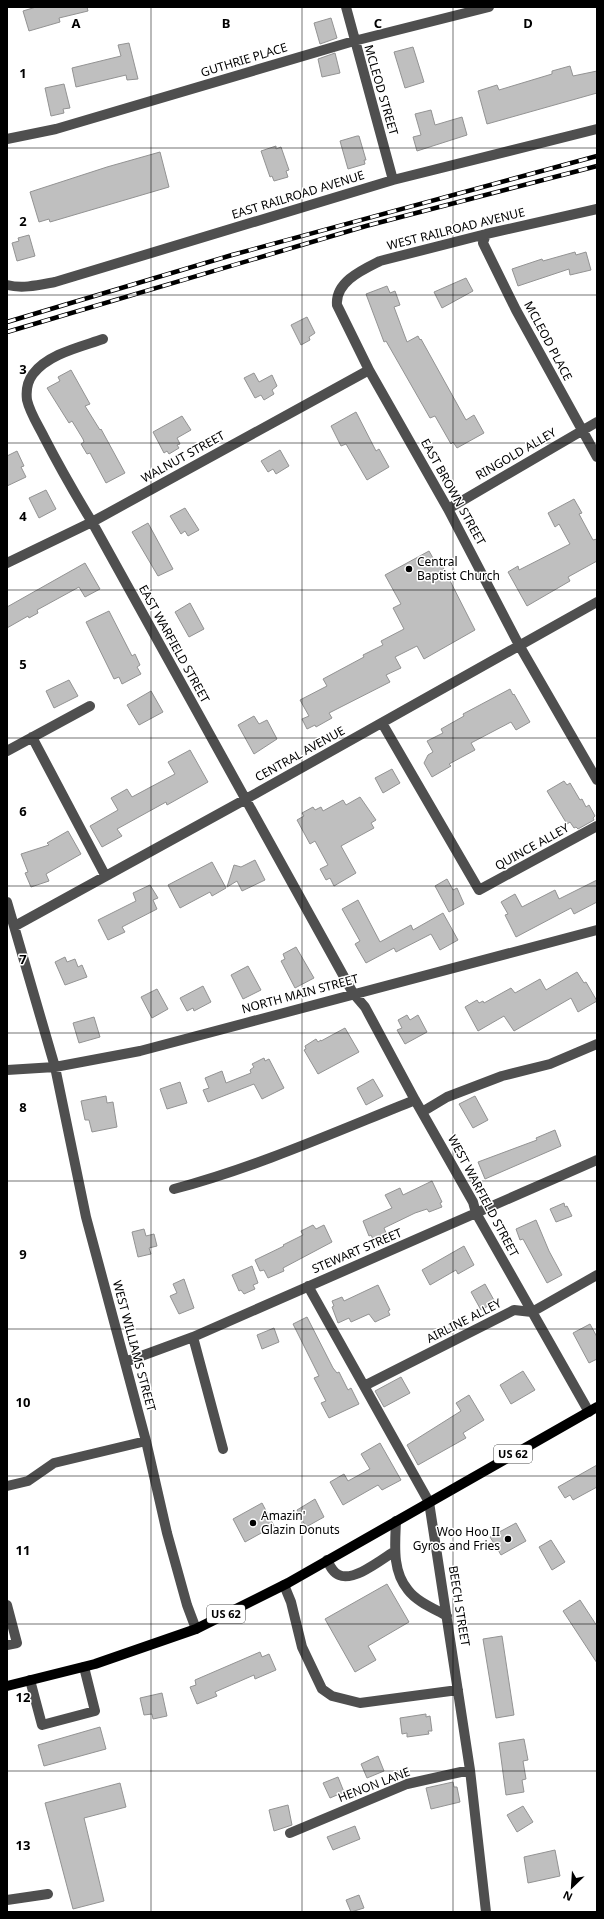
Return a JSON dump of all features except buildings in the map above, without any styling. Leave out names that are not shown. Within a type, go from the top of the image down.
[{"type":"main road","name":"US 62","points":[[7,1686],[84,1667],[142,1650],[196,1629],[284,1585],[593,1409]]},
{"type":"street","name":"MCLEOD STREET","points":[[346,7],[393,180]]},
{"type":"street","name":"GUTHRIE PLACE","points":[[7,139],[56,129],[354,41],[489,7]]},
{"type":"street","name":"EAST RAILROAD AVENUE","points":[[7,285],[16,287],[32,286],[54,282],[393,180],[597,130]]},
{"type":"street","name":"WEST RAILROAD AVENUE","points":[[337,299],[344,284],[366,268],[380,262],[486,234],[597,209]]},
{"type":"street","name":"MCLEOD PLACE","points":[[486,234],[483,243],[516,310],[597,457]]},
{"type":"street","name":"EAST BROWN STREET","points":[[337,299],[337,305],[369,370],[448,509],[519,645],[597,780]]},
{"type":"street","name":"EAST WARFIELD STREET","points":[[103,338],[64,353],[44,364],[32,374],[28,382],[26,392],[28,402],[63,473],[92,522],[353,993]]},
{"type":"street","name":"WALNUT STREET","points":[[7,563],[92,522],[369,370]]},
{"type":"street","name":"RINGOLD ALLEY","points":[[448,509],[597,422]]},
{"type":"street","name":"CENTRAL AVENUE","points":[[15,926],[246,799],[597,602]]},
{"type":"street","points":[[7,751],[90,706]]},
{"type":"street","name":"QUINCE ALLEY","points":[[382,723],[479,890],[597,826]]},
{"type":"street","points":[[32,737],[105,876]]},
{"type":"street","name":"WEST WILLIAMS STREET","points":[[7,902],[56,1067],[86,1217],[146,1441],[167,1533],[187,1605],[196,1629]]},
{"type":"street","name":"NORTH MAIN STREET","points":[[7,1070],[56,1067],[140,1051],[353,993],[597,930]]},
{"type":"street","name":"WEST WARFIELD STREET","points":[[353,993],[365,1007],[415,1100],[473,1202],[476,1213],[532,1312],[593,1409]]},
{"type":"street","points":[[422,1112],[447,1097],[502,1076],[550,1064],[597,1044]]},
{"type":"street","points":[[174,1189],[204,1181],[286,1152],[415,1100]]},
{"type":"street","name":"STEWART STREET","points":[[125,1362],[193,1337],[597,1160]]},
{"type":"street","points":[[532,1312],[597,1275]]},
{"type":"street","name":"BEECH STREET","points":[[308,1286],[429,1502],[470,1770],[486,1912]]},
{"type":"street","name":"AIRLINE ALLEY","points":[[364,1386],[514,1310],[532,1312]]},
{"type":"street","points":[[193,1337],[223,1450]]},
{"type":"street","points":[[7,1486],[28,1481],[54,1463],[146,1441]]},
{"type":"street","points":[[396,1521],[395,1551],[398,1574],[408,1591],[447,1616]]},
{"type":"street","points":[[327,1560],[334,1572],[346,1578],[357,1575],[395,1551]]},
{"type":"street","points":[[284,1585],[291,1602],[302,1648],[322,1689],[332,1696],[360,1703],[458,1690]]},
{"type":"street","points":[[7,1606],[17,1643],[7,1646]]},
{"type":"street","points":[[30,1680],[42,1725],[96,1711],[84,1667]]},
{"type":"street","name":"HENON LANE","points":[[290,1833],[407,1784],[470,1770]]},
{"type":"street","points":[[7,1900],[48,1894]]},
{"type":"railway","points":[[7,322],[232,255],[597,156]]},
{"type":"railway","points":[[7,332],[366,226],[597,166]]},
{"type":"place","name":"Central Baptist Church","points":[[409,569]]},
{"type":"place","name":"Amazin' Glazin Donuts","points":[[253,1523]]},
{"type":"place","name":"Woo Hoo II Gyros and Fries","points":[[508,1539]]}]
